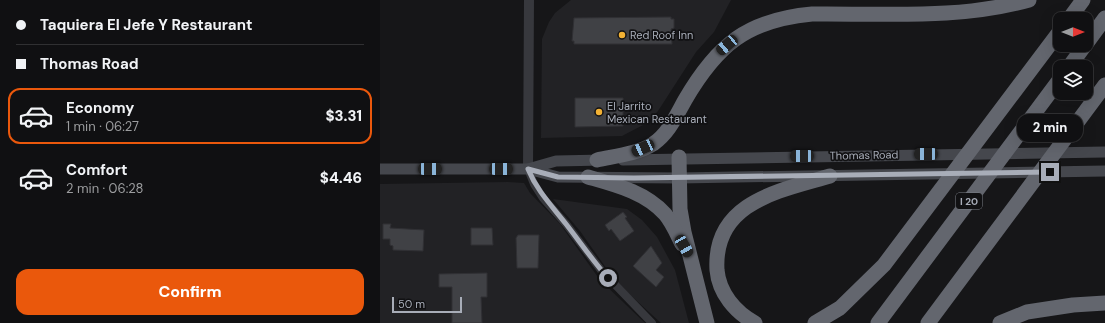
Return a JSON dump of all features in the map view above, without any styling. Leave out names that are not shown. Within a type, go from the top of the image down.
[{"type":"highway","points":[[597,160],[633,152],[652,144],[662,136],[674,122],[705,70],[720,50],[751,29],[772,20],[790,16],[812,14],[944,13],[983,10],[1029,0]]},
{"type":"highway","points":[[1074,12],[1083,0]]},
{"type":"highway","points":[[1093,34],[1105,18]]},
{"type":"highway","points":[[815,323],[840,308],[884,265],[1053,40]]},
{"type":"highway","points":[[928,323],[1105,85]]},
{"type":"highway","name":"I 20","points":[[878,323],[1053,88]]},
{"type":"highway","points":[[679,157],[680,208],[690,257],[707,323]]},
{"type":"highway","points":[[755,323],[742,316],[730,303],[718,277],[717,259],[720,242],[728,225],[736,214],[752,203],[770,194],[830,176]]},
{"type":"highway","points":[[588,177],[629,189],[648,200],[666,215],[690,257]]},
{"type":"highway","points":[[1000,323],[1027,312],[1073,305],[1105,304]]},
{"type":"main road","name":"Thomas Road","points":[[528,169],[556,161],[679,157],[1105,152]]},
{"type":"main road","name":"Thomas Road","points":[[380,169],[528,169],[558,177],[679,178],[1105,171]]},
{"type":"street","points":[[530,0],[528,169],[534,184],[543,198],[563,220],[601,270],[652,323]]},
{"type":"shaded area","points":[[571,0],[731,0],[714,32],[696,52],[658,111],[645,124],[622,136],[541,138],[542,39],[549,22],[555,13]]},
{"type":"shaded area","points":[[524,183],[530,193],[560,224],[600,280],[645,323],[380,323],[380,184]]},
{"type":"shaded area","points":[[553,199],[627,209],[642,220],[657,237],[675,270],[689,323],[661,323],[616,282],[580,231]]},
{"type":"building","name":"Red Roof Inn","points":[[671,17],[671,19],[674,19],[674,28],[671,29],[672,44],[574,44],[574,41],[572,41],[574,18]]},
{"type":"building","name":"El Jarrito Mexican Restaurant","points":[[575,98],[623,98],[623,126],[575,127]]},
{"type":"building","points":[[623,212],[627,217],[625,218],[634,231],[620,241],[611,229],[609,231],[605,225]]},
{"type":"building","points":[[383,224],[391,224],[390,228],[424,230],[423,251],[393,250],[393,246],[390,245],[390,239],[383,239]]},
{"type":"building","points":[[471,228],[492,228],[493,245],[471,245]]},
{"type":"building","points":[[518,235],[539,235],[538,268],[517,268],[516,238]]},
{"type":"building","points":[[651,246],[662,263],[656,270],[664,277],[656,287],[633,266]]},
{"type":"building","points":[[487,273],[487,297],[481,297],[482,323],[452,323],[452,287],[439,287],[439,274]]},
{"type":"place","name":"Red Roof Inn","points":[[622,35]]},
{"type":"place","name":"El Jarrito Mexican Restaurant","points":[[599,112]]},
{"type":"route","points":[[608,278],[560,216],[543,198],[534,184],[528,169],[558,177],[634,178],[1050,172]]}]
